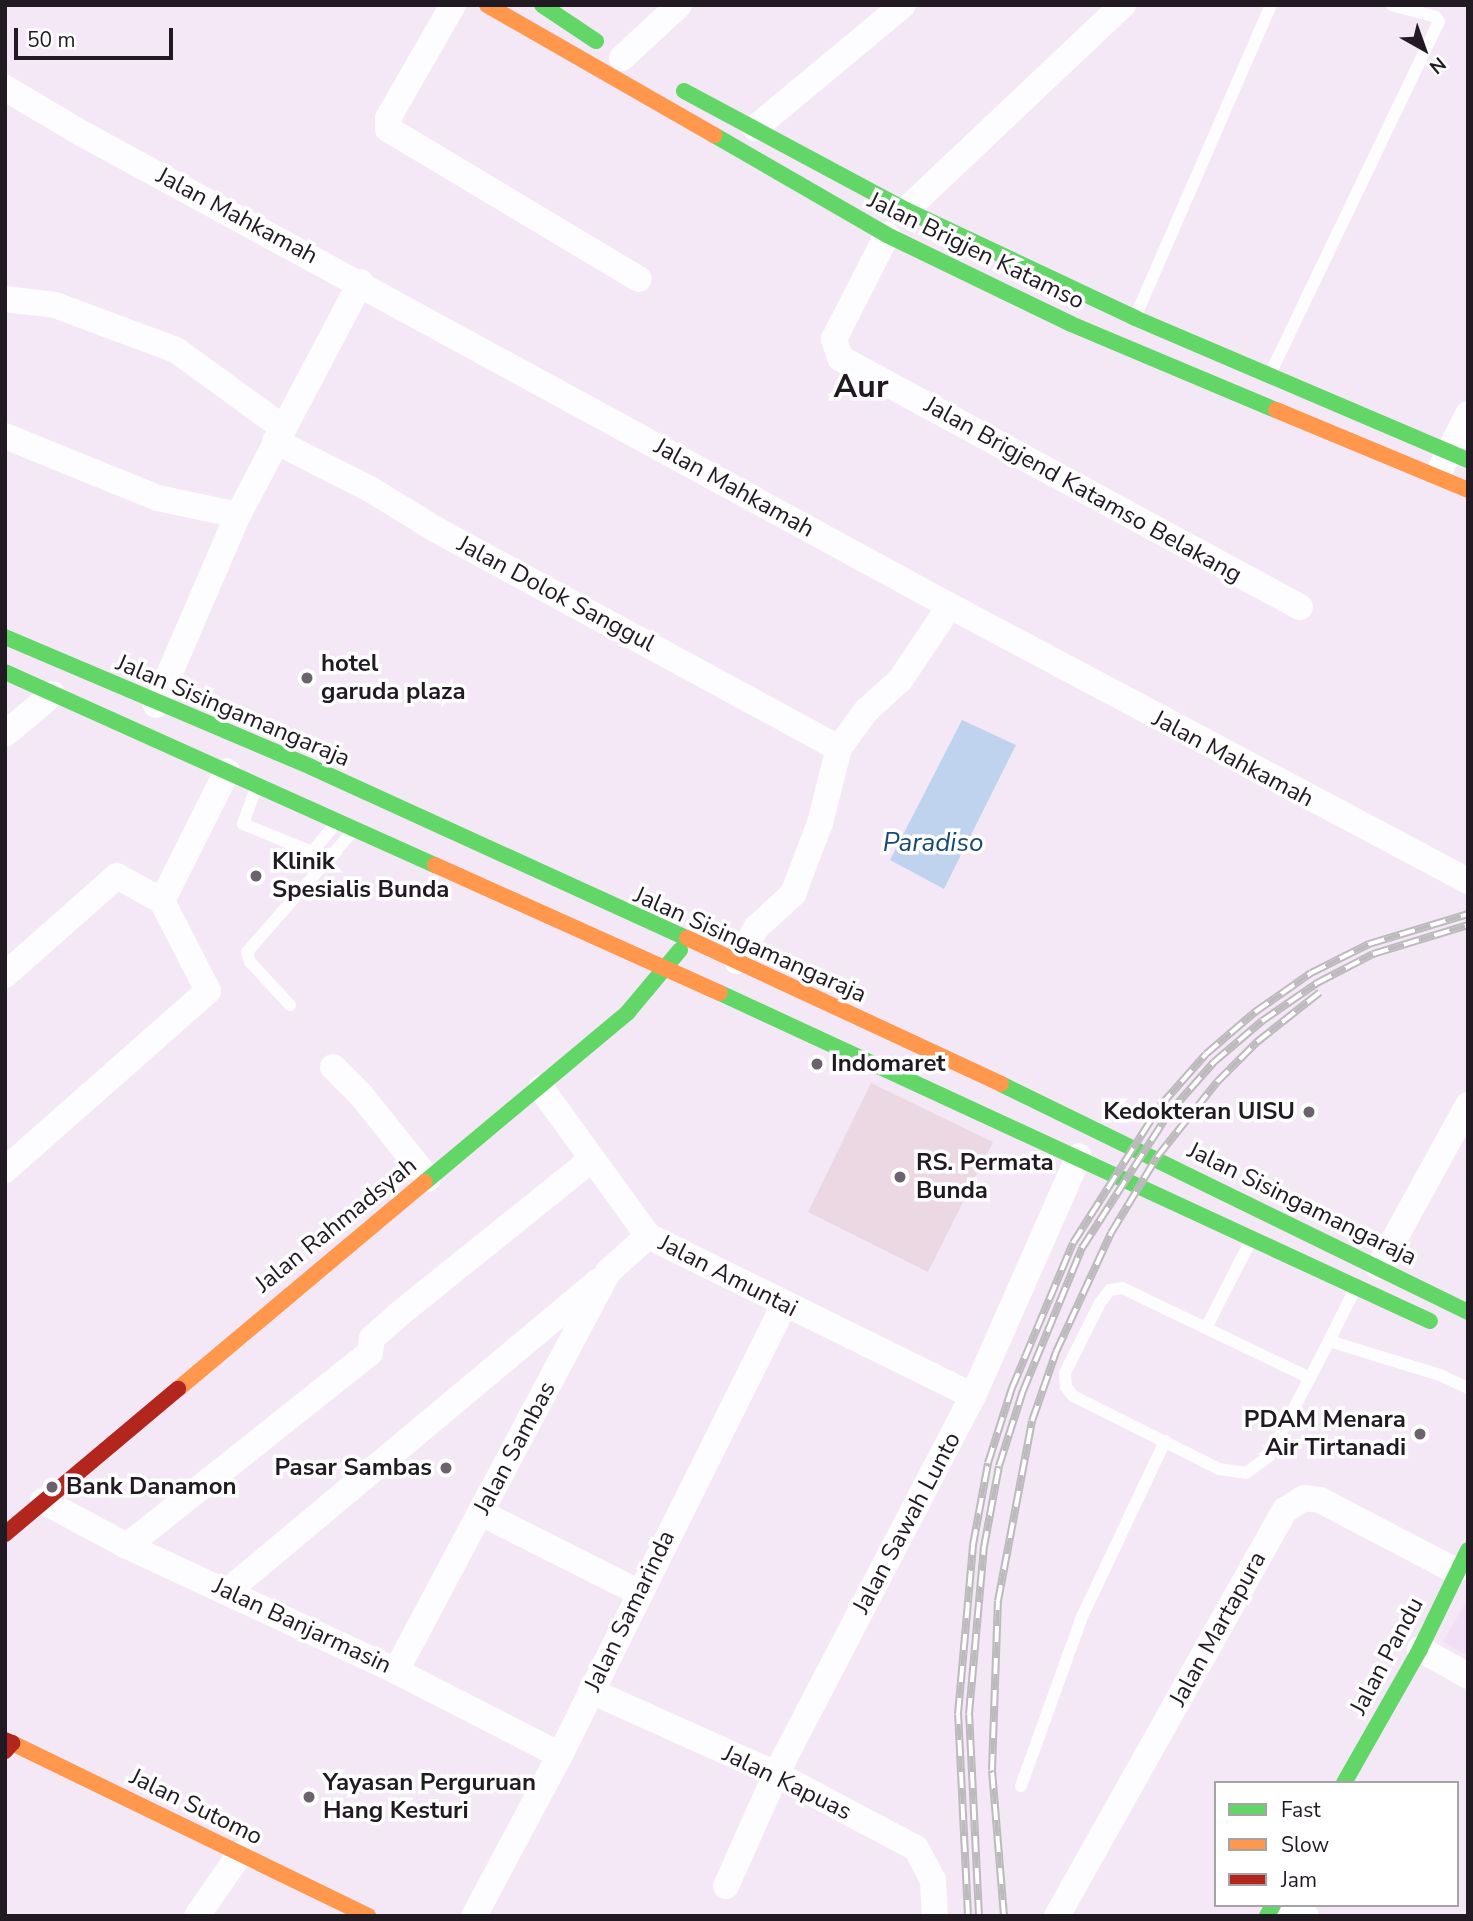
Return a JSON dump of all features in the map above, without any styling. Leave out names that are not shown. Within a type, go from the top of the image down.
[{"type":"main road","name":"Jalan Brigjen Katamso","points":[[487,5],[887,235],[1071,324],[1436,479],[1468,490]]},
{"type":"main road","points":[[559,10],[627,61]]},
{"type":"main road","name":"Jalan Brigjen Katamso","points":[[670,83],[906,210],[1135,318],[1458,457]]},
{"type":"main road","points":[[887,235],[906,210]]},
{"type":"main road","name":"Jalan Sisingamangaraja","points":[[5,638],[156,705],[311,768],[686,941],[737,961],[1380,1267],[1468,1312]]},
{"type":"main road","name":"Jalan Sisingamangaraja","points":[[5,672],[732,997],[1254,1236],[1443,1327]]},
{"type":"main road","name":"Jalan Rahmadsyah","points":[[6,1531],[541,1088],[628,1012],[667,970],[686,941]]},
{"type":"main road","points":[[695,1002],[732,997]]},
{"type":"main road","points":[[628,1012],[655,1008]]},
{"type":"main road","points":[[837,1046],[853,1016]]},
{"type":"main road","name":"Jalan Pandu","points":[[1345,1781],[1420,1649],[1462,1561]]},
{"type":"main road","name":"Jalan Sutomo","points":[[7,1745],[368,1916]]},
{"type":"street","points":[[453,5],[388,118],[388,129],[639,279]]},
{"type":"street","points":[[627,61],[679,5]]},
{"type":"street","points":[[755,128],[904,5]]},
{"type":"street","points":[[906,210],[1123,5]]},
{"type":"street","name":"Jalan Mahkamah","points":[[5,88],[81,134],[361,282],[950,606],[1468,881]]},
{"type":"street","name":"Jalan Brigjend Katamso Belakang","points":[[887,235],[834,339],[840,358],[1300,607]]},
{"type":"street","points":[[156,705],[238,515],[278,434],[361,282]]},
{"type":"street","name":"Jalan Dolok Sanggul","points":[[5,299],[54,305],[176,350],[278,434],[435,529],[839,748]]},
{"type":"street","points":[[1436,479],[1458,457],[1468,414]]},
{"type":"street","points":[[5,436],[158,498],[238,515]]},
{"type":"street","points":[[737,961],[757,927],[793,894],[820,823],[839,748],[866,711],[900,680],[950,606]]},
{"type":"street","points":[[5,734],[53,694]]},
{"type":"street","points":[[162,901],[227,771]]},
{"type":"street","points":[[5,975],[113,877],[162,901],[206,986],[207,996],[5,1170]]},
{"type":"street","points":[[333,1067],[361,1095],[428,1179]]},
{"type":"street","name":"Jalan Amuntai","points":[[541,1088],[648,1236],[973,1396]]},
{"type":"street","points":[[1380,1267],[1468,1105]]},
{"type":"street","name":"Jalan Sawah Lunto","points":[[726,1886],[776,1774],[973,1396],[1079,1156]]},
{"type":"street","points":[[127,1546],[370,1353],[372,1338],[397,1315],[591,1160]]},
{"type":"street","name":"Jalan Sambas","points":[[396,1671],[608,1272],[648,1236]]},
{"type":"street","points":[[229,1590],[608,1272]]},
{"type":"street","name":"Jalan Samarinda","points":[[474,1916],[559,1755],[638,1592],[784,1305]]},
{"type":"street","name":"Jalan Martapura","points":[[1057,1916],[1284,1510],[1304,1498],[1320,1500],[1462,1561]]},
{"type":"street","name":"Jalan Banjarmasin","points":[[43,1502],[127,1546],[229,1590],[396,1671],[559,1755]]},
{"type":"street","points":[[481,1514],[638,1592]]},
{"type":"street","points":[[1420,1649],[1468,1676]]},
{"type":"street","name":"Jalan Kapuas","points":[[591,1691],[776,1774],[916,1848],[933,1880],[935,1916]]},
{"type":"street","points":[[197,1916],[240,1854]]},
{"type":"street","points":[[1290,1907],[1306,1916]]},
{"type":"lane","points":[[1135,318],[1271,5]]},
{"type":"lane","points":[[1269,377],[1439,22],[1436,17],[1392,5]]},
{"type":"lane","points":[[258,785],[240,820],[243,824],[314,852],[337,821]]},
{"type":"lane","points":[[290,1005],[250,962],[247,952],[354,829]]},
{"type":"lane","points":[[1206,1328],[1254,1236]]},
{"type":"lane","points":[[1310,1378],[1122,1288],[1110,1290],[1065,1373],[1066,1387],[1073,1396],[1219,1469],[1237,1473],[1257,1469],[1269,1455],[1310,1378],[1356,1287]]},
{"type":"lane","points":[[1329,1341],[1440,1375],[1468,1388]]},
{"type":"lane","points":[[1021,1786],[1081,1619],[1165,1441]]},
{"type":"shaded area","name":"RS. Permata Bunda","points":[[871,1083],[993,1142],[928,1272],[808,1212]]},
{"type":"shaded area","points":[[1468,1598],[1468,1656],[1443,1642]]},
{"type":"water","name":"Paradiso","points":[[962,720],[1016,745],[944,889],[890,860]]},
{"type":"railway","points":[[968,1916],[958,1714],[973,1545],[988,1463],[1012,1388],[1073,1243],[1160,1106],[1206,1054],[1255,1012],[1311,973],[1369,944],[1468,914]]},
{"type":"railway","points":[[979,1916],[969,1714],[984,1547],[999,1466],[1023,1391],[1082,1248],[1169,1113],[1214,1062],[1262,1021],[1317,983],[1373,954],[1468,925]]},
{"type":"railway","points":[[1004,1916],[992,1770],[998,1601],[1032,1421],[1056,1352],[1111,1233],[1157,1157],[1217,1082],[1257,1042],[1320,992]]},
{"type":"traffic: fast","points":[[542,5],[596,41]]},
{"type":"traffic: fast","points":[[684,91],[906,210],[1135,318],[1468,460]]},
{"type":"traffic: fast","points":[[714,135],[887,235],[1071,324],[1276,410]]},
{"type":"traffic: fast","points":[[5,637],[311,767],[687,938]]},
{"type":"traffic: fast","points":[[5,672],[435,865]]},
{"type":"traffic: fast","points":[[425,1182],[628,1012],[680,950]]},
{"type":"traffic: fast","points":[[720,993],[1430,1321]]},
{"type":"traffic: fast","points":[[1001,1084],[1468,1312]]},
{"type":"traffic: fast","points":[[1345,1781],[1420,1649],[1468,1550]]},
{"type":"traffic: fast","points":[[1267,1916],[1272,1907]]},
{"type":"traffic: slow","points":[[487,5],[714,135]]},
{"type":"traffic: slow","points":[[1276,410],[1468,490]]},
{"type":"traffic: slow","points":[[435,865],[720,993]]},
{"type":"traffic: slow","points":[[687,938],[1001,1084]]},
{"type":"traffic: slow","points":[[178,1389],[425,1182]]},
{"type":"traffic: slow","points":[[12,1743],[368,1916]]},
{"type":"traffic: jam","points":[[5,1534],[178,1389]]},
{"type":"traffic: jam","points":[[5,1740],[12,1743],[5,1751]]},
{"type":"place","name":"hotel garuda plaza","points":[[307,678]]},
{"type":"place","name":"Klinik Spesialis Bunda","points":[[256,876]]},
{"type":"place","name":"Indomaret","points":[[817,1064]]},
{"type":"place","name":"Kedokteran UISU","points":[[1309,1112]]},
{"type":"place","name":"RS. Permata Bunda","points":[[900,1177]]},
{"type":"place","name":"PDAM Menara Air Tirtanadi","points":[[1420,1434]]},
{"type":"place","name":"Pasar Sambas","points":[[446,1468]]},
{"type":"place","name":"Bank Danamon","points":[[52,1487]]},
{"type":"place","name":"Yayasan Perguruan Hang Kesturi","points":[[309,1797]]},
{"type":"district","name":"Aur","points":[[861,387]]}]
